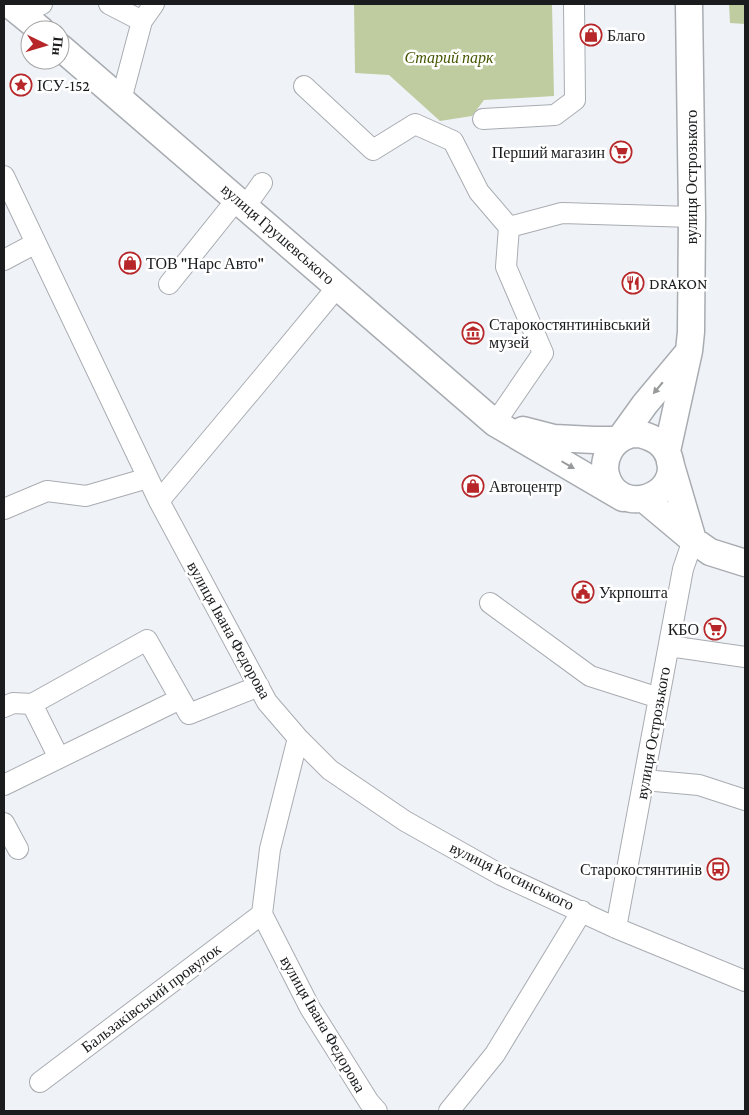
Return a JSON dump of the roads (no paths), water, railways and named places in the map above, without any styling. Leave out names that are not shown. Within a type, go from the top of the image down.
[{"type":"main road","name":"вулиця Острозького","points":[[668,456],[691,332],[692,217],[689,4]]},
{"type":"main road","name":"вулиця Грушевського","points":[[70,56],[495,423],[633,499],[710,552],[745,563]]},
{"type":"main road","points":[[668,456],[670,472],[667,482],[653,496],[633,499],[609,484],[605,464],[612,446],[619,440],[645,404],[689,351]]},
{"type":"main road","name":"вулиця Грушевського","points":[[495,423],[554,438],[619,440]]},
{"type":"main road","points":[[619,440],[629,435],[640,434],[651,437],[660,443],[668,456],[693,540]]},
{"type":"street","points":[[109,4],[142,22]]},
{"type":"street","points":[[121,100],[142,22],[154,4]]},
{"type":"street","points":[[483,119],[555,115],[575,100],[574,4]]},
{"type":"street","points":[[304,86],[372,150],[415,124],[453,141],[479,192],[509,228],[506,267],[543,353],[495,423]]},
{"type":"street","name":"вулиця Івана Федорова","points":[[4,176],[159,501],[267,702],[298,738]]},
{"type":"street","points":[[169,284],[241,203],[262,184]]},
{"type":"street","points":[[509,228],[562,213],[692,217]]},
{"type":"street","points":[[4,260],[36,243]]},
{"type":"street","points":[[159,501],[338,286]]},
{"type":"street","points":[[4,509],[47,491],[86,496],[148,478]]},
{"type":"street","name":"вулиця Острозького","points":[[616,928],[683,569],[693,540]]},
{"type":"street","points":[[490,603],[590,676],[659,698]]},
{"type":"street","points":[[4,707],[13,703],[32,704],[146,640],[189,714],[259,686]]},
{"type":"street","points":[[669,646],[745,657]]},
{"type":"street","points":[[4,785],[180,699]]},
{"type":"street","points":[[32,704],[59,758]]},
{"type":"street","points":[[262,914],[270,849],[298,738]]},
{"type":"street","name":"вулиця Косинського","points":[[298,738],[330,770],[405,821],[501,875],[616,928],[745,981]]},
{"type":"street","points":[[644,780],[699,785],[745,800]]},
{"type":"street","points":[[4,823],[18,849]]},
{"type":"street","points":[[449,1111],[495,1054],[582,911]]},
{"type":"street","name":"вулиця Івана Федорова","points":[[262,914],[310,1008],[369,1102],[377,1111]]},
{"type":"street","name":"Бальзаківський провулок","points":[[40,1082],[262,914]]},
{"type":"place","name":"Благо","points":[[591,35]]},
{"type":"place","name":"ІСУ-152","points":[[21,85]]},
{"type":"place","name":"Перший магазин","points":[[621,152]]},
{"type":"place","name":"ТОВ \"Нарс Авто\"","points":[[130,263]]},
{"type":"place","name":"DRAKON","points":[[633,283]]},
{"type":"place","name":"Старокостянтинівський музей","points":[[473,333]]},
{"type":"place","name":"Автоцентр","points":[[473,486]]},
{"type":"place","name":"Укрпошта","points":[[583,592]]},
{"type":"place","name":"КБО","points":[[715,629]]},
{"type":"place","name":"Старокостянтинів","points":[[718,869]]},
{"type":"park label","name":"Старий парк","points":[[449,57]]}]
